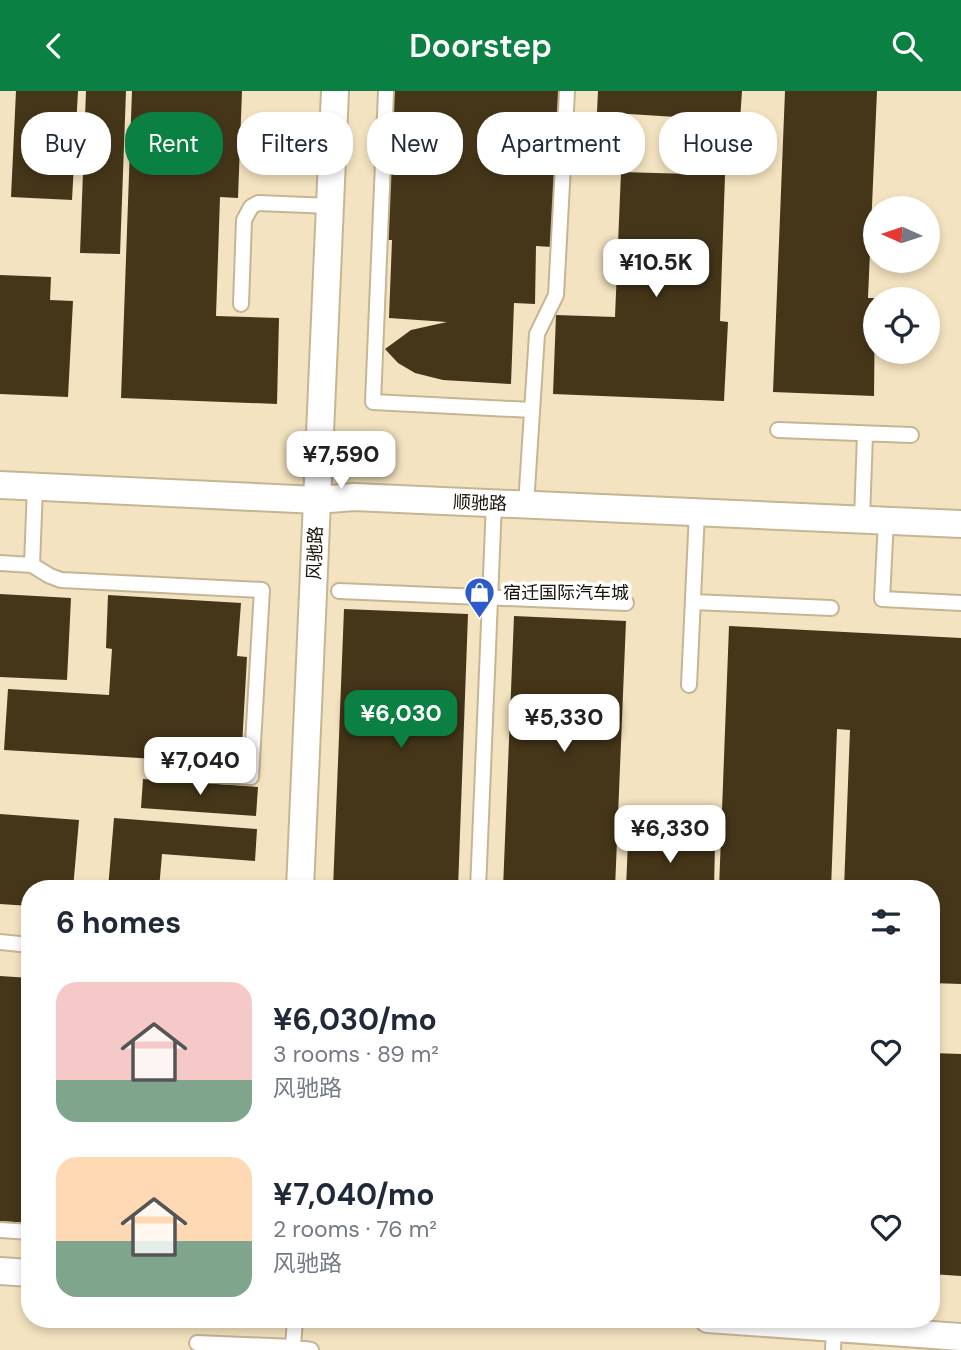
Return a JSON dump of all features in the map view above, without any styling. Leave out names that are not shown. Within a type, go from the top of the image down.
[{"type":"street","name":"风驰路","points":[[300,880],[335,91]]},
{"type":"street","name":"顺驰路","points":[[0,485],[317,500],[354,497],[961,524]]},
{"type":"street","points":[[0,1271],[21,1272]]},
{"type":"street","points":[[765,1328],[834,1339],[961,1337]]},
{"type":"lane","points":[[386,91],[373,402],[532,410]]},
{"type":"lane","points":[[526,505],[537,334],[556,295],[567,91]]},
{"type":"lane","points":[[241,304],[244,219],[251,207],[258,203],[330,206]]},
{"type":"lane","points":[[778,430],[911,435]]},
{"type":"lane","points":[[865,434],[883,599],[961,603]]},
{"type":"lane","points":[[32,565],[35,487]]},
{"type":"lane","points":[[478,880],[494,503]]},
{"type":"lane","points":[[689,685],[697,512]]},
{"type":"lane","points":[[0,563],[32,565],[61,580],[262,590],[251,777],[169,772]]},
{"type":"lane","points":[[340,591],[626,603]]},
{"type":"lane","points":[[692,602],[831,608]]},
{"type":"lane","points":[[0,942],[21,944]]},
{"type":"lane","points":[[0,1230],[21,1231]]},
{"type":"lane","points":[[293,1347],[294,1328]]},
{"type":"lane","points":[[197,1343],[311,1350]]},
{"type":"building","points":[[16,91],[78,91],[77,112],[21,112],[21,175],[73,175],[72,200],[11,197]]},
{"type":"building","points":[[86,91],[126,91],[120,254],[80,253],[83,175],[111,175],[111,112],[85,112]]},
{"type":"building","points":[[132,91],[242,91],[241,112],[237,112],[238,198],[220,197],[216,316],[279,318],[277,404],[121,398],[129,175],[223,175],[223,112],[131,112]]},
{"type":"building","points":[[394,91],[559,91],[558,112],[477,112],[477,175],[555,175],[552,247],[536,246],[535,304],[514,303],[511,384],[443,380],[415,373],[398,363],[385,349],[411,330],[447,322],[389,318],[392,240],[388,240],[391,175],[463,175],[463,112],[393,112]]},
{"type":"building","points":[[598,91],[742,91],[741,112],[659,112],[659,116],[645,115],[645,112],[597,112]]},
{"type":"building","points":[[785,91],[877,91],[872,196],[863,196],[863,273],[869,273],[868,287],[863,287],[863,364],[874,364],[874,396],[773,392]]},
{"type":"building","points":[[645,173],[725,175],[720,321],[728,322],[724,401],[553,394],[556,315],[615,317],[621,175],[645,175]]},
{"type":"building","points":[[0,275],[51,277],[50,300],[73,301],[68,397],[0,394]]},
{"type":"building","points":[[0,594],[71,598],[67,680],[0,677]]},
{"type":"building","points":[[108,595],[241,603],[237,656],[247,657],[241,764],[4,750],[8,689],[109,695],[112,649],[106,648]]},
{"type":"building","points":[[344,609],[468,614],[458,880],[333,880]]},
{"type":"building","points":[[514,616],[626,621],[615,880],[503,880]]},
{"type":"building","points":[[729,626],[961,638],[961,984],[940,983],[940,880],[844,880],[850,730],[837,729],[831,880],[719,880]]},
{"type":"building","points":[[143,779],[258,787],[256,816],[141,808]]},
{"type":"building","points":[[0,814],[79,820],[74,880],[21,880],[21,905],[0,904]]},
{"type":"building","points":[[114,818],[257,829],[255,861],[162,854],[160,880],[109,880]]},
{"type":"building","points":[[628,840],[715,843],[714,880],[626,880]]},
{"type":"building","points":[[0,976],[21,977],[21,1222],[0,1221]]},
{"type":"building","points":[[940,1053],[961,1054],[961,1276],[940,1275]]},
{"type":"place","name":"宿迁国际汽车城","points":[[480,620]]}]
